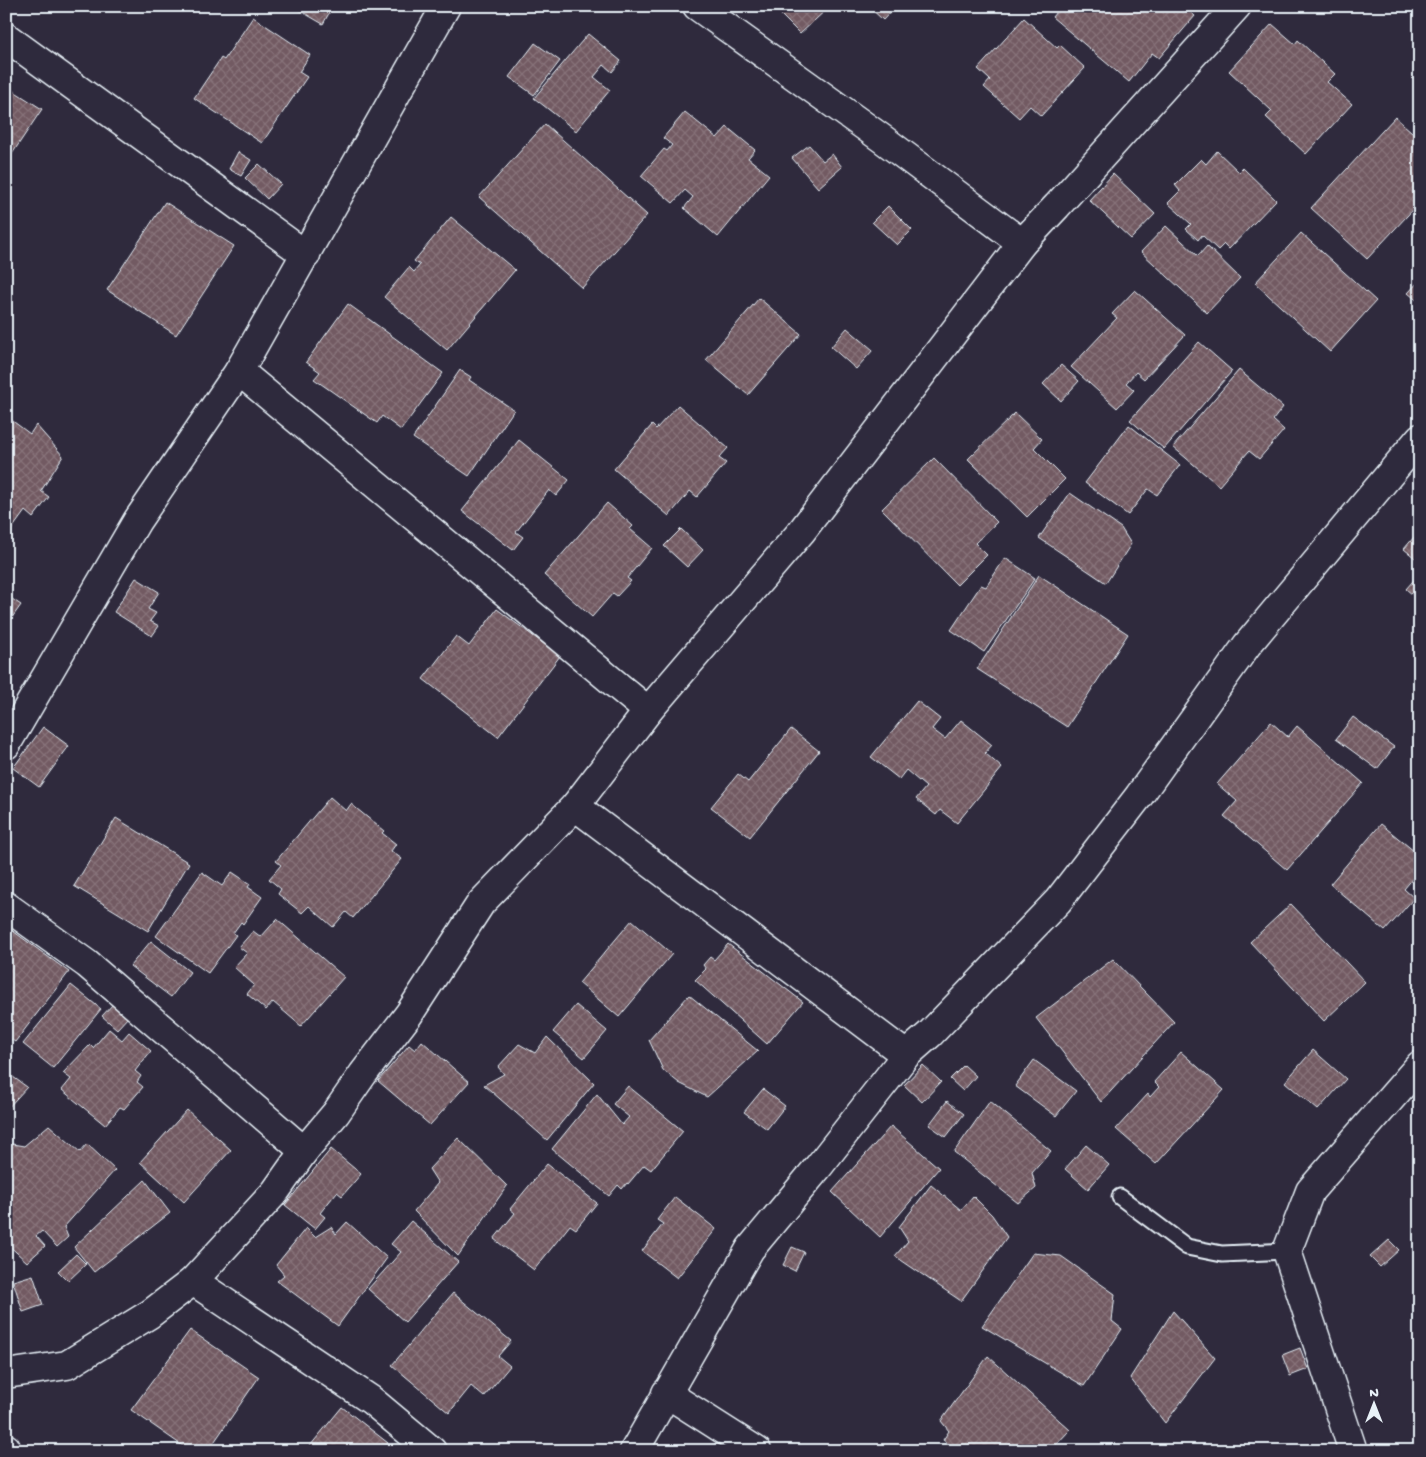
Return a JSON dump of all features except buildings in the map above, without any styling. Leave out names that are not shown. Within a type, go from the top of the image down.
[{"type":"street","points":[[6,745],[137,521],[239,371],[446,6]]},
{"type":"street","points":[[698,6],[1022,243]]},
{"type":"street","points":[[6,1374],[66,1366],[150,1314],[193,1281],[275,1192],[409,1014],[481,903],[575,806],[648,711],[800,532],[1022,243],[1058,206],[1237,6]]},
{"type":"street","points":[[6,37],[306,255]]},
{"type":"street","points":[[239,371],[648,711]]},
{"type":"street","points":[[634,1451],[750,1249],[819,1166],[906,1055],[930,1034],[1058,901],[1138,796],[1247,645],[1420,438]]},
{"type":"street","points":[[575,806],[906,1055]]},
{"type":"street","points":[[6,906],[87,964],[304,1151]]},
{"type":"street","points":[[1353,1451],[1287,1251],[1310,1191],[1420,1065]]},
{"type":"street","points":[[193,1281],[371,1400],[432,1451]]},
{"type":"street","points":[[666,1393],[757,1451]]},
{"type":"lane","points":[[1120,1197],[1187,1247],[1222,1254],[1287,1251]]}]
